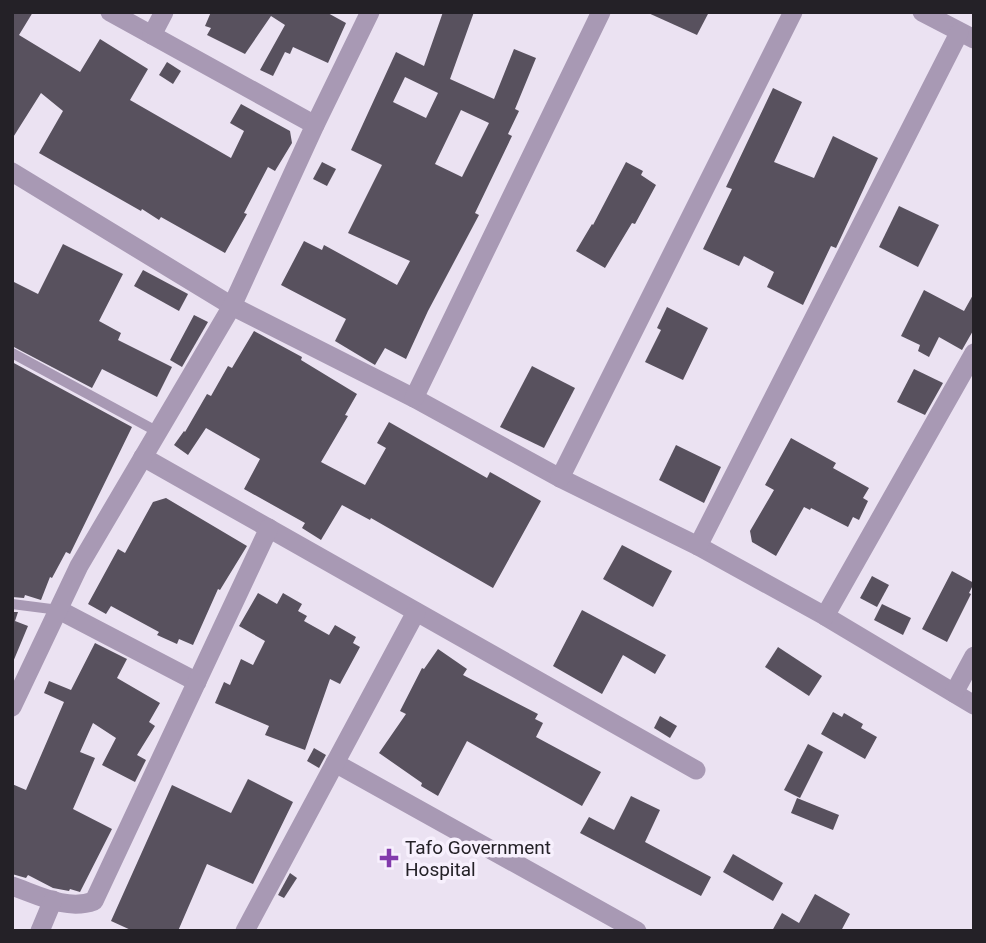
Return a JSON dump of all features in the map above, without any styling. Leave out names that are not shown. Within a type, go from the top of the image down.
[{"type":"street","points":[[110,12],[315,125]]},
{"type":"street","points":[[152,36],[164,12]]},
{"type":"street","points":[[12,707],[79,566],[232,306],[370,12]]},
{"type":"street","points":[[414,398],[601,12]]},
{"type":"street","points":[[560,478],[793,12]]},
{"type":"street","points":[[698,546],[966,36],[922,12]]},
{"type":"street","points":[[12,172],[232,306],[414,398],[560,478],[698,546],[825,616],[974,705]]},
{"type":"street","points":[[825,616],[974,353]]},
{"type":"street","points":[[143,457],[696,770]]},
{"type":"street","points":[[12,886],[68,905],[84,905],[94,901],[269,528]]},
{"type":"street","points":[[58,610],[197,682]]},
{"type":"street","points":[[245,931],[416,612]]},
{"type":"street","points":[[954,693],[974,656]]},
{"type":"street","points":[[335,763],[637,931]]},
{"type":"street","points":[[40,931],[53,900]]},
{"type":"lane","points":[[12,353],[158,432]]},
{"type":"lane","points":[[12,604],[58,610]]},
{"type":"building","points":[[12,12],[33,12],[19,35],[80,72],[100,39],[148,69],[130,100],[231,158],[244,131],[230,123],[241,104],[290,131],[292,143],[275,171],[268,167],[244,213],[247,214],[225,253],[161,217],[159,220],[142,209],[141,211],[39,153],[63,111],[41,93],[12,139]]},
{"type":"building","points":[[211,12],[326,12],[346,23],[328,63],[293,47],[290,54],[285,52],[273,76],[260,70],[285,25],[271,16],[245,54],[207,35],[211,28],[205,26]]},
{"type":"building","points":[[443,12],[474,12],[450,79],[494,99],[514,49],[536,58],[515,109],[519,111],[508,134],[512,136],[475,213],[479,215],[406,359],[385,348],[375,365],[335,341],[346,319],[281,285],[304,241],[322,250],[324,245],[397,285],[410,261],[348,233],[382,165],[351,150],[396,52],[424,66]],"holes":[[[405,77],[438,93],[426,118],[393,102]],[[461,110],[489,123],[462,177],[435,164]]]},
{"type":"building","points":[[646,12],[709,12],[697,35]]},
{"type":"building","points":[[167,62],[181,71],[173,84],[159,75]]},
{"type":"building","points":[[773,88],[802,102],[774,162],[814,178],[833,136],[878,158],[836,248],[831,246],[803,305],[767,287],[774,272],[744,256],[739,266],[703,249],[732,189],[726,187]]},
{"type":"building","points":[[322,162],[336,169],[327,186],[313,179]]},
{"type":"building","points":[[626,162],[643,171],[641,175],[656,185],[635,224],[632,223],[605,268],[576,251]]},
{"type":"building","points":[[899,206],[939,225],[918,267],[879,247]]},
{"type":"building","points":[[63,244],[123,274],[99,321],[121,333],[118,340],[172,367],[157,397],[102,369],[92,388],[12,346],[12,281],[38,294]]},
{"type":"building","points":[[143,270],[188,294],[179,311],[134,286]]},
{"type":"building","points":[[924,290],[964,311],[974,293],[974,329],[962,350],[939,337],[929,357],[918,351],[920,345],[901,336]]},
{"type":"building","points":[[667,307],[708,328],[683,380],[645,362],[661,330],[657,328]]},
{"type":"building","points":[[194,315],[208,322],[182,367],[170,360]]},
{"type":"building","points":[[254,331],[302,357],[301,360],[357,394],[345,415],[348,416],[321,462],[365,485],[386,448],[377,443],[389,422],[487,478],[490,472],[541,501],[493,588],[371,518],[370,520],[342,505],[321,540],[302,528],[305,523],[244,489],[260,459],[206,428],[188,455],[174,445],[185,432],[207,394],[211,396],[228,366],[232,368]]},
{"type":"building","points":[[12,362],[132,427],[70,554],[66,552],[52,578],[50,577],[41,600],[25,595],[24,598],[12,597]]},
{"type":"building","points":[[532,366],[575,388],[544,448],[500,427]]},
{"type":"building","points":[[914,369],[943,383],[925,415],[897,402]]},
{"type":"building","points":[[791,438],[836,463],[833,468],[869,488],[863,498],[868,501],[859,520],[853,517],[848,527],[804,507],[776,556],[752,542],[750,531],[774,490],[765,485]]},
{"type":"building","points":[[676,445],[721,467],[704,503],[659,480]]},
{"type":"building","points":[[166,498],[247,546],[220,590],[218,589],[193,645],[179,639],[177,644],[157,635],[159,632],[111,606],[106,614],[88,604],[118,549],[125,553],[153,502]]},
{"type":"building","points":[[622,545],[672,571],[653,607],[603,579]]},
{"type":"building","points":[[952,571],[974,583],[947,642],[922,629]]},
{"type":"building","points":[[872,576],[889,585],[877,607],[860,598]]},
{"type":"building","points":[[258,593],[277,604],[283,593],[302,604],[298,611],[307,616],[304,621],[329,635],[335,625],[356,637],[353,643],[360,647],[340,684],[330,679],[305,750],[265,735],[269,726],[215,703],[224,682],[230,685],[241,659],[253,665],[265,641],[239,626]]},
{"type":"building","points":[[882,604],[911,618],[903,635],[874,620]]},
{"type":"building","points":[[582,610],[666,655],[655,674],[623,655],[602,694],[553,666]]},
{"type":"building","points":[[12,612],[18,612],[15,621],[28,626],[13,662]]},
{"type":"building","points":[[95,643],[127,659],[117,678],[160,703],[149,722],[155,726],[137,755],[146,760],[135,782],[102,765],[116,738],[93,723],[80,752],[95,758],[73,809],[112,829],[80,892],[53,888],[28,875],[26,878],[12,874],[12,784],[26,790],[64,702],[44,693],[49,681],[71,690]]},
{"type":"building","points":[[778,647],[822,676],[809,696],[765,667]]},
{"type":"building","points":[[438,649],[467,669],[463,675],[538,714],[535,719],[543,723],[536,737],[601,772],[582,806],[467,741],[438,796],[379,753],[406,714],[400,711],[422,668],[424,669]]},
{"type":"building","points":[[833,712],[842,717],[844,713],[863,724],[861,728],[877,737],[865,759],[821,734]]},
{"type":"building","points":[[660,716],[677,726],[670,738],[654,728]]},
{"type":"building","points":[[808,744],[823,752],[800,798],[784,790]]},
{"type":"building","points":[[314,748],[326,755],[319,768],[307,761]]},
{"type":"building","points":[[248,779],[293,802],[253,884],[207,864],[178,931],[133,931],[111,921],[172,785],[231,813]]},
{"type":"building","points":[[631,796],[660,810],[645,842],[711,877],[701,896],[580,833],[589,817],[614,830]]},
{"type":"building","points":[[797,798],[839,815],[833,830],[791,813]]},
{"type":"building","points":[[733,854],[783,883],[773,901],[723,872]]},
{"type":"building","points":[[290,873],[297,878],[284,898],[278,895]]},
{"type":"building","points":[[815,894],[850,914],[841,931],[772,931],[782,913],[799,923]]},
{"type":"place","name":"Tafo Government Hospital","points":[[389,858]]}]
